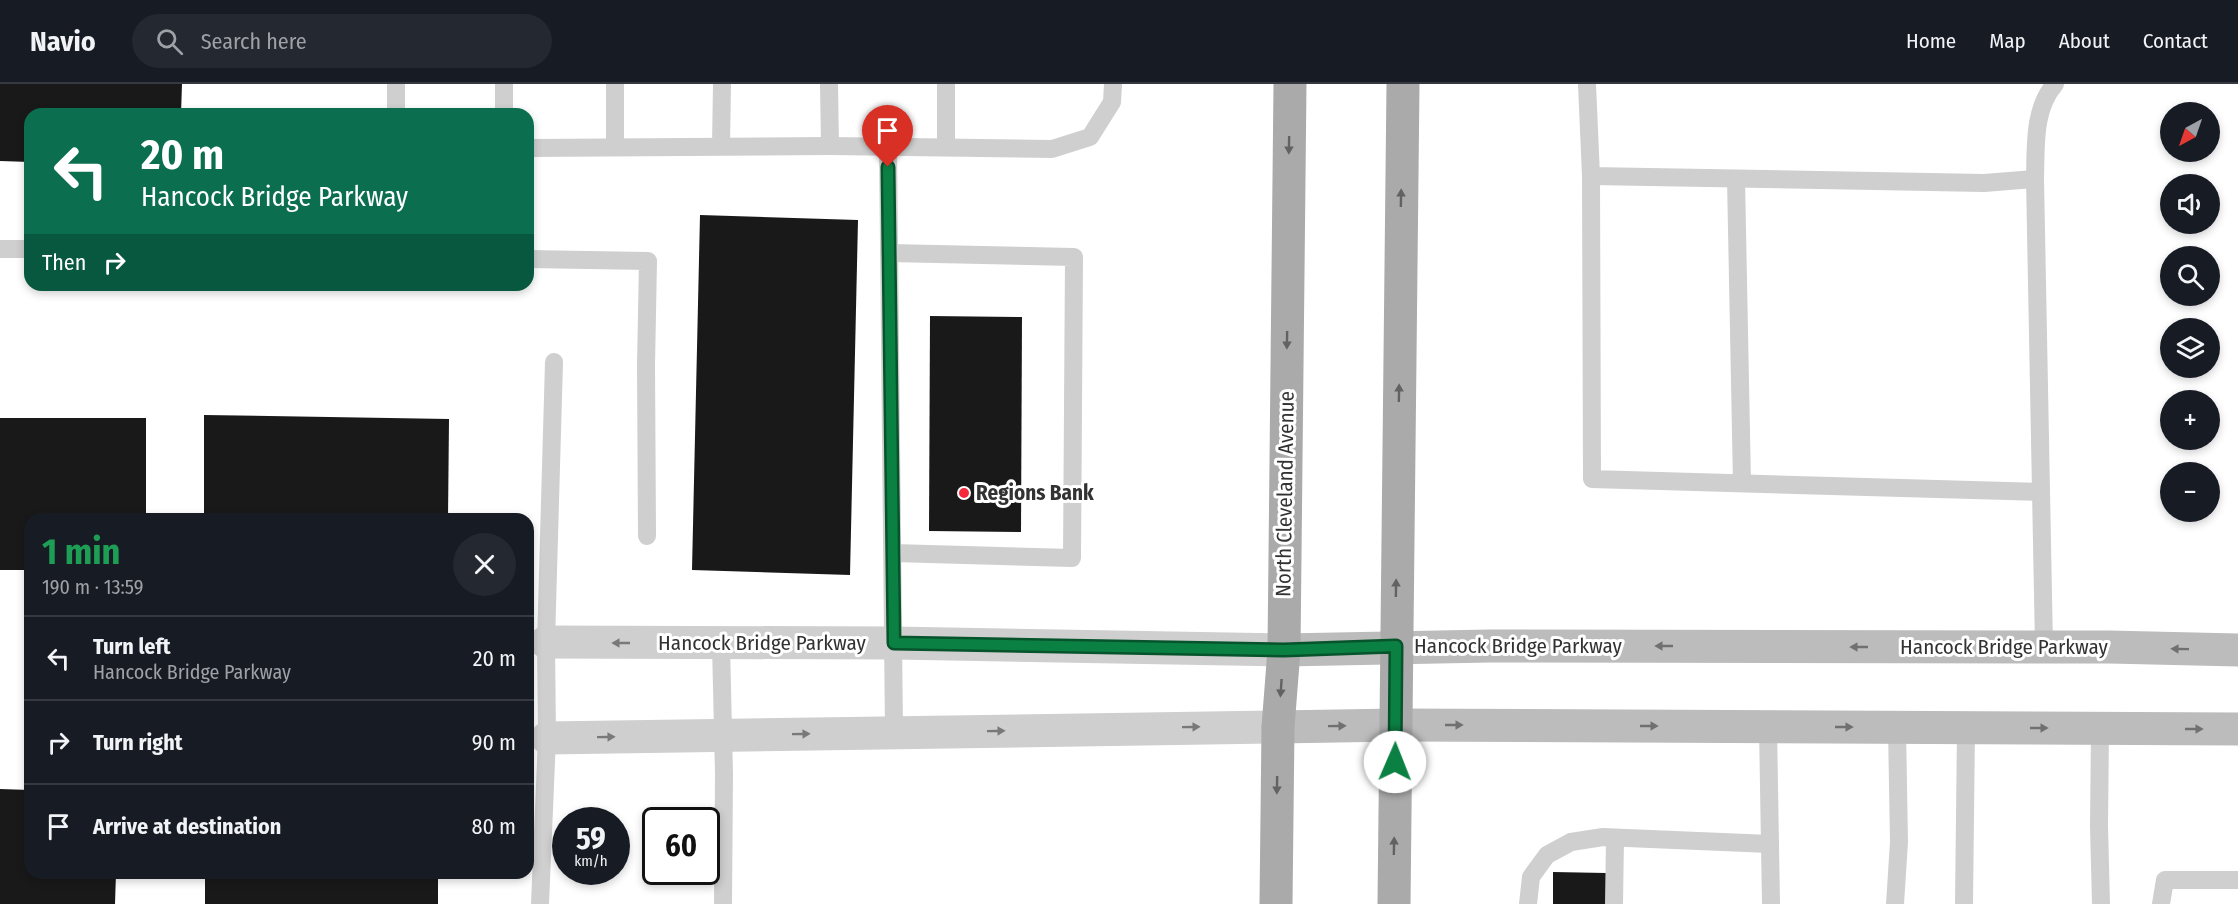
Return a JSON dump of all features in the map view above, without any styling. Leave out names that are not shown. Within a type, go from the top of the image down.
[{"type":"main road","name":"North Cleveland Avenue","points":[[1276,904],[1278,727],[1284,650],[1290,84]]},
{"type":"main road","points":[[1394,904],[1403,84]]},
{"type":"main road","name":"Hancock Bridge Parkway","points":[[1284,650],[1396,646],[2044,647],[2238,650]]},
{"type":"main road","points":[[1278,727],[1396,725],[2238,729]]},
{"type":"street","name":"Hancock Bridge Parkway","points":[[537,642],[894,643],[1284,650]]},
{"type":"street","points":[[538,739],[1278,727]]},
{"type":"lane","points":[[396,84],[396,108]]},
{"type":"lane","points":[[504,84],[504,108]]},
{"type":"lane","points":[[615,84],[615,147]]},
{"type":"lane","points":[[721,146],[722,84]]},
{"type":"lane","points":[[829,84],[830,146]]},
{"type":"lane","points":[[946,84],[946,147]]},
{"type":"lane","points":[[534,148],[888,146],[1052,149],[1090,137],[1112,102],[1113,84]]},
{"type":"lane","points":[[1587,84],[1591,176],[1592,479],[2041,492]]},
{"type":"lane","points":[[2044,647],[2035,179],[2036,130],[2048,93],[2055,84]]},
{"type":"lane","points":[[888,146],[894,733]]},
{"type":"lane","points":[[1591,176],[1984,183],[2035,179]]},
{"type":"lane","points":[[1736,179],[1742,483]]},
{"type":"lane","points":[[0,249],[24,249]]},
{"type":"lane","points":[[889,253],[1074,257],[1072,558],[893,553]]},
{"type":"lane","points":[[534,259],[648,261],[647,536]]},
{"type":"lane","points":[[540,904],[537,642],[555,362]]},
{"type":"lane","points":[[721,644],[723,904]]},
{"type":"lane","points":[[1768,727],[1771,904]]},
{"type":"lane","points":[[1895,904],[1899,842],[1897,728]]},
{"type":"lane","points":[[1964,904],[1966,728]]},
{"type":"lane","points":[[2100,729],[2101,904]]},
{"type":"lane","points":[[1528,904],[1531,877],[1547,855],[1571,842],[1615,837],[1770,844]]},
{"type":"lane","points":[[1614,904],[1615,837]]},
{"type":"lane","points":[[2161,904],[2165,880],[2238,880]]},
{"type":"building","points":[[0,84],[182,84],[181,108],[24,108],[24,162],[0,161]]},
{"type":"building","points":[[700,215],[858,220],[850,575],[692,570]]},
{"type":"building","points":[[930,316],[1022,317],[1021,532],[929,531]]},
{"type":"building","points":[[204,415],[449,419],[448,513],[204,513]]},
{"type":"building","points":[[0,418],[146,418],[146,513],[24,513],[24,570],[0,570]]},
{"type":"building","points":[[0,789],[24,790],[24,879],[116,879],[115,904],[0,904]]},
{"type":"building","points":[[1553,872],[1606,873],[1606,904],[1553,904]]},
{"type":"building","points":[[205,879],[438,879],[438,904],[205,904]]},
{"type":"place","name":"Regions Bank","points":[[964,493]]},
{"type":"route","points":[[888,167],[894,643],[1284,650],[1396,646],[1395,762]]}]
